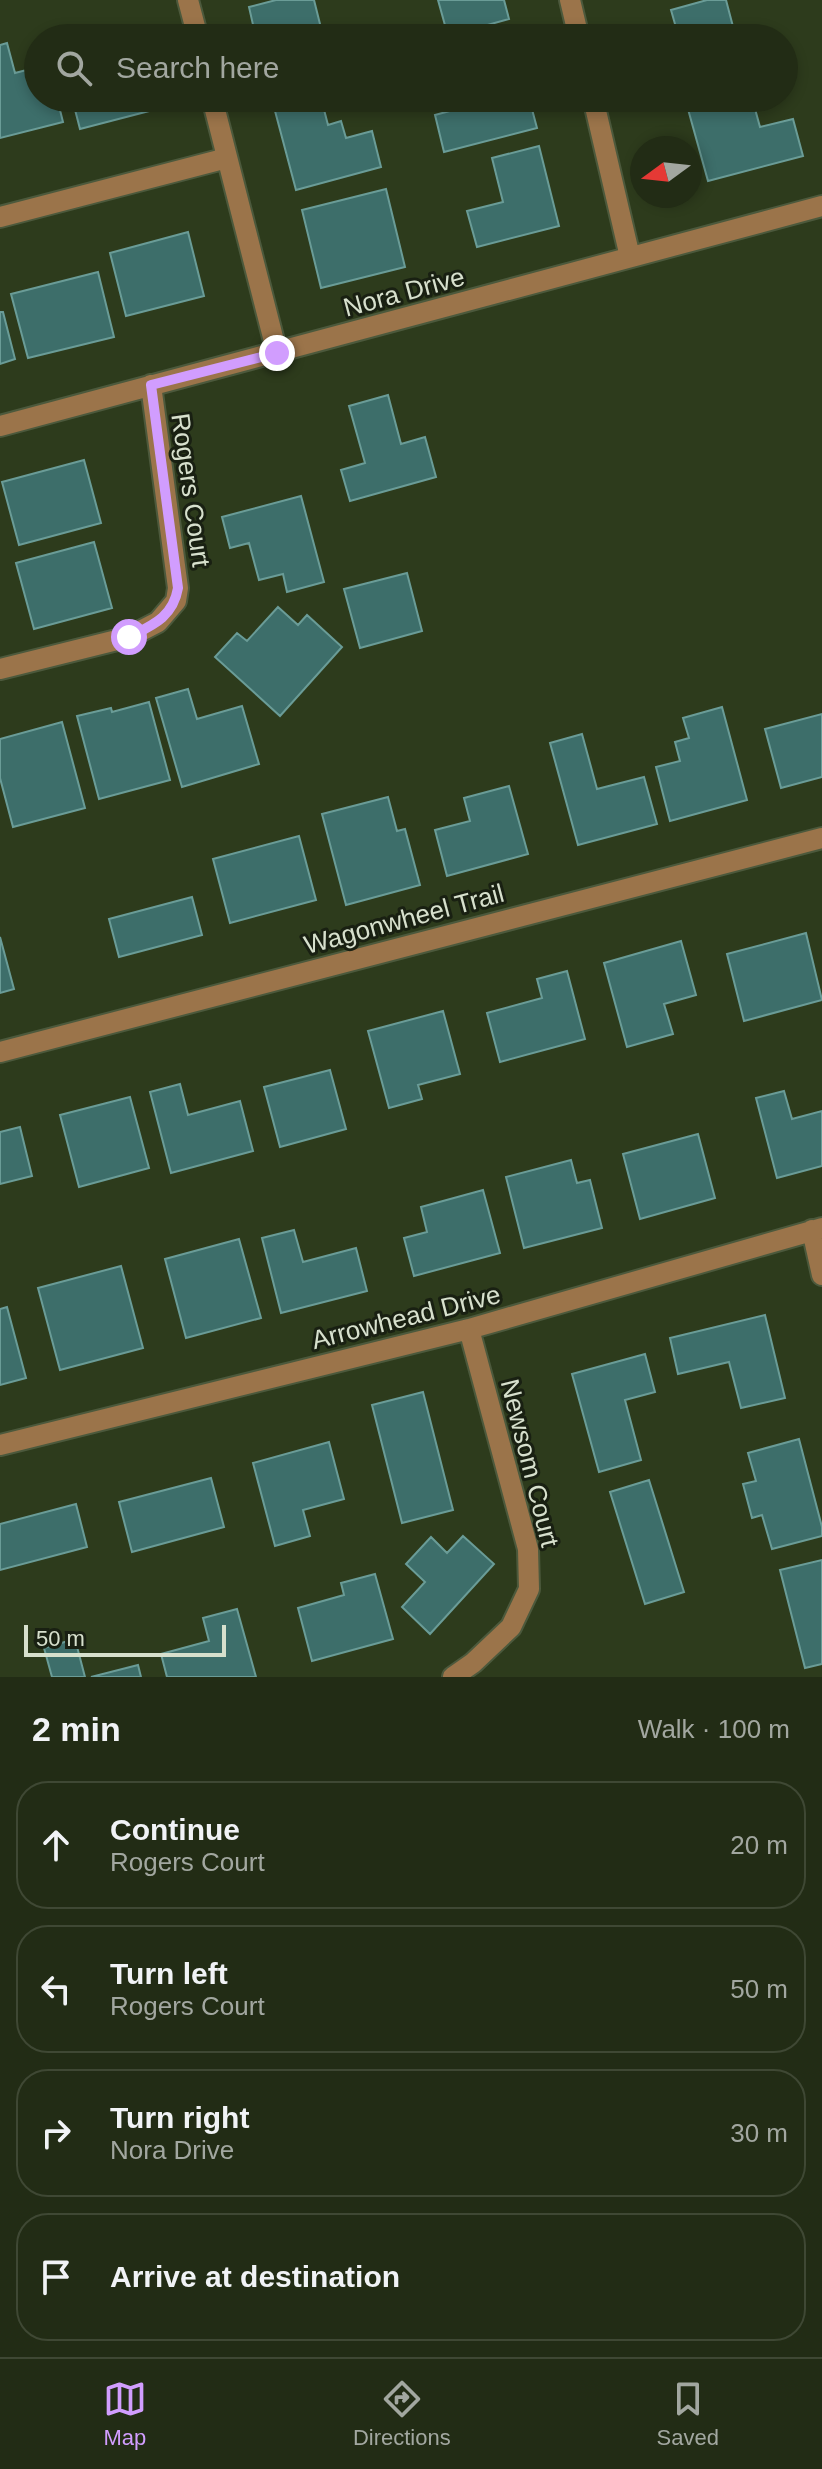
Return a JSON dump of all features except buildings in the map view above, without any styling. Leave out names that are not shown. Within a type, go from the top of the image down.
[{"type":"street","points":[[188,0],[194,24]]},
{"type":"street","points":[[570,0],[576,24]]},
{"type":"street","points":[[216,112],[277,353]]},
{"type":"street","points":[[596,112],[630,257]]},
{"type":"street","points":[[0,217],[227,158]]},
{"type":"street","name":"Nora Drive","points":[[0,426],[822,206]]},
{"type":"street","name":"Rogers Court","points":[[0,669],[129,637],[158,622],[176,601],[178,588],[151,385]]},
{"type":"street","name":"Wagonwheel Trail","points":[[0,1052],[822,838]]},
{"type":"street","points":[[817,1229],[822,1275]]},
{"type":"street","name":"Arrowhead Drive","points":[[0,1445],[469,1329],[817,1229]]},
{"type":"street","name":"Newsom Court","points":[[453,1677],[473,1663],[511,1627],[529,1589],[528,1549],[469,1329]]},
{"type":"route","points":[[129,637],[158,622],[176,601],[178,588],[151,385],[277,353]]}]
